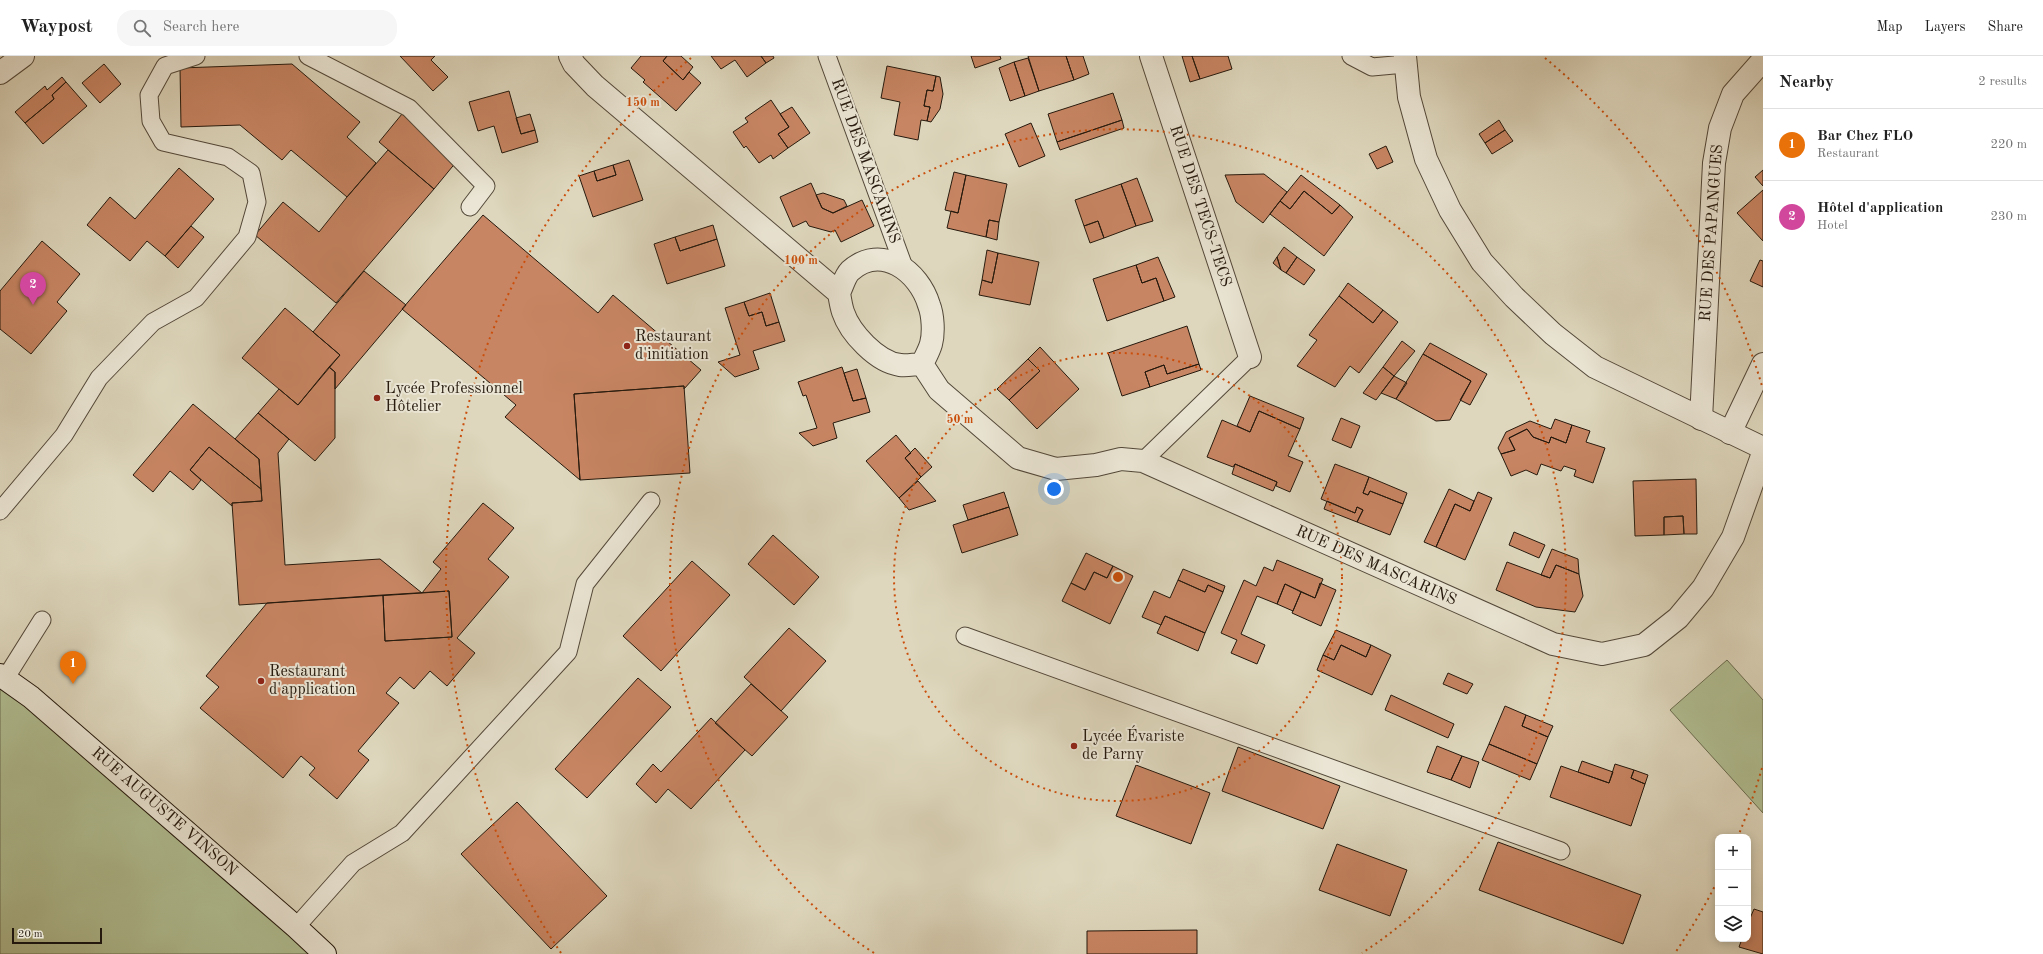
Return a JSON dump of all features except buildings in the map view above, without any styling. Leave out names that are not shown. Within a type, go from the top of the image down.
[{"type":"street","points":[[0,73],[23,56]]},
{"type":"street","points":[[570,56],[574,64],[595,86],[839,293],[843,312],[852,330],[866,346],[883,359],[900,365],[922,364]]},
{"type":"street","name":"RUE DES TECS-TECS","points":[[1151,56],[1250,357]]},
{"type":"street","points":[[1405,60],[1409,97],[1426,159],[1450,210],[1482,262],[1514,297],[1552,334],[1595,367],[1700,419],[1763,448]]},
{"type":"street","name":"RUE DES PAPANGUES","points":[[1700,419],[1714,163],[1720,128],[1733,94],[1763,60]]},
{"type":"street","name":"RUE DES MASCARINS","points":[[839,293],[849,272],[865,262],[885,259],[904,267],[920,286],[929,304],[932,319],[931,344],[922,364],[939,390],[1018,458],[1056,469],[1096,465],[1121,460],[1143,462],[1553,644],[1602,654],[1644,645],[1678,618],[1703,588],[1733,537],[1763,453]]},
{"type":"street","points":[[1730,433],[1763,364]]},
{"type":"street","name":"RUE AUGUSTE VINSON","points":[[3,677],[32,697],[325,954]]},
{"type":"lane","points":[[0,511],[64,435],[98,378],[153,322],[196,298],[247,237],[257,202],[251,173],[228,157],[163,142],[151,121],[149,95],[165,66],[196,56]]},
{"type":"lane","points":[[308,56],[409,108],[486,186],[470,207]]},
{"type":"lane","name":"RUE DES MASCARINS","points":[[827,56],[904,267]]},
{"type":"lane","points":[[1351,56],[1372,67],[1405,60]]},
{"type":"lane","points":[[1143,462],[1250,357]]},
{"type":"lane","points":[[296,927],[353,864],[402,833],[568,652],[585,584],[650,501]]},
{"type":"lane","points":[[3,677],[42,620]]},
{"type":"lane","points":[[965,636],[1561,851]]},
{"type":"green space","points":[[1727,660],[1763,700],[1763,813],[1670,710]]},
{"type":"green space","points":[[0,675],[325,954],[0,954]]},
{"type":"place","name":"Hôtel d'application","points":[[33,305]]},
{"type":"place","name":"Restaurant d'initiation","points":[[627,346]]},
{"type":"place","name":"Lycée Professionnel Hôtelier","points":[[377,398]]},
{"type":"place","name":"Restaurant d'application","points":[[261,681]]},
{"type":"place","name":"Bar Chez FLO","points":[[73,684]]},
{"type":"place","name":"Lycée Évariste de Parny","points":[[1074,746]]}]
